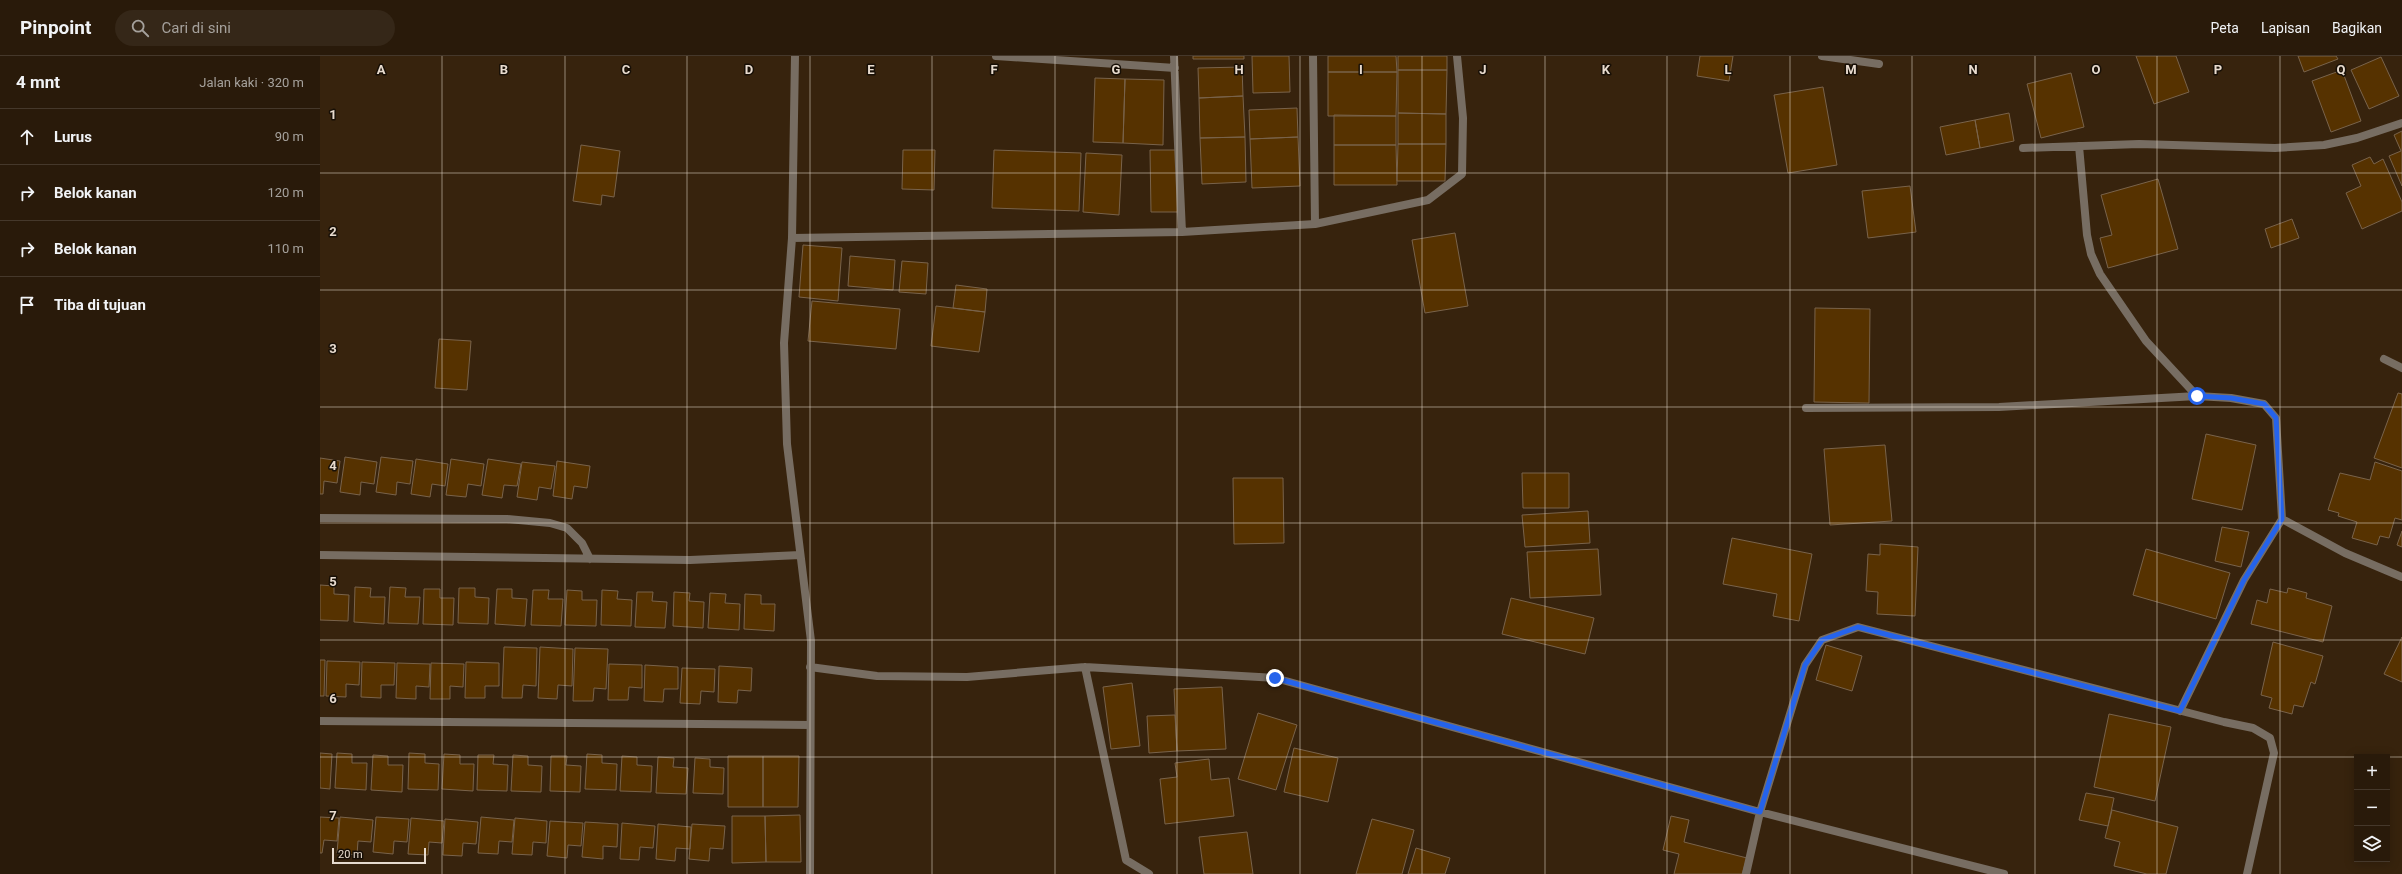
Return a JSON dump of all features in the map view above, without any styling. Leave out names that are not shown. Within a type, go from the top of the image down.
[{"type":"street","points":[[795,56],[792,238],[784,343],[787,444],[811,641],[810,874]]},
{"type":"street","points":[[996,56],[1175,68]]},
{"type":"street","points":[[1174,56],[1182,232]]},
{"type":"street","points":[[1313,56],[1315,224]]},
{"type":"street","points":[[792,238],[1182,232],[1315,224],[1428,200],[1462,174],[1463,118],[1457,56]]},
{"type":"street","points":[[1822,56],[1879,64]]},
{"type":"street","points":[[2023,148],[2139,144],[2275,148],[2324,145],[2357,138],[2402,123]]},
{"type":"street","points":[[2079,146],[2087,235],[2091,254],[2100,274],[2146,341],[2197,396]]},
{"type":"street","points":[[2384,359],[2402,368]]},
{"type":"street","points":[[1806,408],[1999,407],[2197,396],[2231,398],[2264,404],[2276,418],[2282,519],[2244,580],[2180,711]]},
{"type":"street","points":[[320,518],[507,519],[550,523],[567,528],[582,543],[590,559]]},
{"type":"street","points":[[2282,519],[2345,553],[2402,578]]},
{"type":"street","points":[[320,555],[690,560],[800,556]]},
{"type":"street","points":[[1746,874],[1760,812],[1805,665],[1822,640],[1858,627],[2180,711],[2253,728],[2270,738],[2274,753],[2247,874]]},
{"type":"street","points":[[810,667],[877,676],[959,677],[1086,667],[1275,678],[1760,812],[2004,874]]},
{"type":"street","points":[[1086,667],[1126,860],[1149,874]]},
{"type":"street","points":[[320,720],[810,725]]},
{"type":"building","points":[[1193,56],[1244,56],[1244,59],[1193,59]]},
{"type":"building","points":[[1252,56],[1289,56],[1290,92],[1253,93]]},
{"type":"building","points":[[1328,56],[1396,56],[1397,72],[1328,72]]},
{"type":"building","points":[[1398,56],[1447,56],[1447,70],[1398,70]]},
{"type":"building","points":[[1700,56],[1733,56],[1729,81],[1697,76]]},
{"type":"building","points":[[2136,56],[2176,56],[2189,92],[2154,104]]},
{"type":"building","points":[[2298,56],[2336,56],[2338,59],[2304,72]]},
{"type":"building","points":[[2381,57],[2399,96],[2369,109],[2351,70]]},
{"type":"building","points":[[1242,67],[1243,96],[1199,98],[1198,68]]},
{"type":"building","points":[[1398,70],[1447,70],[1446,114],[1398,113]]},
{"type":"building","points":[[2342,70],[2361,121],[2331,132],[2312,81]]},
{"type":"building","points":[[1328,72],[1397,72],[1396,116],[1328,116]]},
{"type":"building","points":[[2071,73],[2084,127],[2041,138],[2027,84]]},
{"type":"building","points":[[1095,78],[1125,79],[1123,143],[1093,142]]},
{"type":"building","points":[[1125,79],[1164,80],[1163,145],[1123,143]]},
{"type":"building","points":[[1823,87],[1837,165],[1788,173],[1774,95]]},
{"type":"building","points":[[1243,96],[1245,137],[1200,138],[1199,98]]},
{"type":"building","points":[[1297,108],[1298,137],[1250,139],[1249,110]]},
{"type":"building","points":[[1398,113],[1446,114],[1446,144],[1398,144]]},
{"type":"building","points":[[2009,113],[2014,141],[1980,148],[1975,120]]},
{"type":"building","points":[[1334,115],[1396,116],[1396,145],[1334,145]]},
{"type":"building","points":[[1975,120],[1980,148],[1946,155],[1940,127]]},
{"type":"building","points":[[2402,131],[2402,186],[2389,156],[2401,151],[2394,135]]},
{"type":"building","points":[[1245,137],[1246,182],[1202,184],[1200,138]]},
{"type":"building","points":[[1298,137],[1300,186],[1252,188],[1250,139]]},
{"type":"building","points":[[1398,144],[1446,144],[1445,181],[1397,181]]},
{"type":"building","points":[[581,145],[620,151],[614,197],[602,195],[601,205],[573,201]]},
{"type":"building","points":[[1334,145],[1396,145],[1397,185],[1334,185]]},
{"type":"building","points":[[903,150],[935,150],[934,190],[902,189]]},
{"type":"building","points":[[994,150],[1081,153],[1079,211],[992,208]]},
{"type":"building","points":[[1150,150],[1178,150],[1179,212],[1151,212]]},
{"type":"building","points":[[1086,153],[1122,155],[1119,215],[1083,212]]},
{"type":"building","points":[[2370,157],[2374,164],[2383,159],[2402,202],[2402,211],[2362,229],[2346,193],[2361,186],[2352,165]]},
{"type":"building","points":[[2158,179],[2178,249],[2108,268],[2100,238],[2112,235],[2101,195]]},
{"type":"building","points":[[1910,186],[1916,232],[1868,238],[1862,191]]},
{"type":"building","points":[[2292,219],[2299,238],[2271,248],[2265,229]]},
{"type":"building","points":[[1455,233],[1468,306],[1425,313],[1412,240]]},
{"type":"building","points":[[803,245],[842,248],[838,301],[799,297]]},
{"type":"building","points":[[850,256],[895,260],[893,290],[848,286]]},
{"type":"building","points":[[902,261],[928,263],[926,294],[899,292]]},
{"type":"building","points":[[956,285],[987,289],[985,312],[953,308]]},
{"type":"building","points":[[812,301],[900,309],[896,349],[808,341]]},
{"type":"building","points":[[936,306],[985,312],[979,352],[931,346]]},
{"type":"building","points":[[1815,308],[1870,309],[1869,403],[1814,402]]},
{"type":"building","points":[[439,339],[471,341],[467,390],[435,388]]},
{"type":"building","points":[[2398,393],[2402,394],[2402,468],[2374,458]]},
{"type":"building","points":[[2206,434],[2256,445],[2242,510],[2192,499]]},
{"type":"building","points":[[1885,445],[1892,521],[1830,525],[1824,449]]},
{"type":"building","points":[[345,457],[377,462],[374,484],[361,482],[360,495],[340,492]]},
{"type":"building","points":[[381,457],[413,461],[410,484],[397,482],[396,495],[376,492]]},
{"type":"building","points":[[320,458],[340,461],[337,483],[324,481],[323,494],[320,494]]},
{"type":"building","points":[[416,459],[448,464],[445,486],[432,484],[430,497],[411,494]]},
{"type":"building","points":[[451,459],[484,464],[481,486],[468,484],[466,497],[446,495]]},
{"type":"building","points":[[488,459],[521,464],[517,486],[504,485],[502,498],[482,495]]},
{"type":"building","points":[[557,461],[590,466],[587,488],[574,486],[572,499],[553,496]]},
{"type":"building","points":[[522,462],[555,466],[551,489],[539,487],[537,500],[517,497]]},
{"type":"building","points":[[2375,462],[2402,471],[2402,520],[2395,518],[2389,538],[2380,536],[2377,545],[2352,538],[2357,522],[2338,516],[2339,513],[2328,510],[2340,473],[2370,480]]},
{"type":"building","points":[[1522,473],[1569,473],[1569,508],[1523,508]]},
{"type":"building","points":[[1233,478],[1283,478],[1284,543],[1234,544]]},
{"type":"building","points":[[1588,511],[1590,543],[1525,547],[1522,515]]},
{"type":"building","points":[[2222,527],[2249,532],[2241,567],[2215,561]]},
{"type":"building","points":[[2402,531],[2402,547],[2397,545]]},
{"type":"building","points":[[1732,538],[1812,554],[1799,621],[1773,616],[1777,594],[1723,584]]},
{"type":"building","points":[[1880,544],[1918,547],[1915,616],[1877,614],[1878,592],[1866,591],[1868,554],[1880,555]]},
{"type":"building","points":[[1598,549],[1601,595],[1530,598],[1527,552]]},
{"type":"building","points":[[2146,549],[2230,573],[2216,619],[2133,595]]},
{"type":"building","points":[[320,585],[334,586],[334,594],[349,595],[348,621],[320,620]]},
{"type":"building","points":[[355,587],[371,588],[370,597],[385,597],[384,624],[354,622]]},
{"type":"building","points":[[390,587],[406,588],[405,597],[420,597],[418,624],[388,623]]},
{"type":"building","points":[[459,588],[475,588],[475,597],[489,598],[488,624],[458,623]]},
{"type":"building","points":[[2288,588],[2307,593],[2306,598],[2332,606],[2323,642],[2251,624],[2257,600],[2267,603],[2270,589],[2287,593]]},
{"type":"building","points":[[424,589],[440,589],[440,598],[454,598],[453,625],[423,624]]},
{"type":"building","points":[[497,589],[512,589],[512,598],[527,599],[525,626],[495,624]]},
{"type":"building","points":[[533,590],[549,590],[548,599],[563,599],[561,626],[531,625]]},
{"type":"building","points":[[567,590],[582,591],[582,600],[597,600],[596,626],[565,625]]},
{"type":"building","points":[[602,590],[618,591],[617,599],[632,600],[631,626],[601,625]]},
{"type":"building","points":[[637,592],[653,592],[652,601],[667,602],[665,628],[635,627]]},
{"type":"building","points":[[674,592],[690,593],[689,601],[704,602],[703,628],[673,626]]},
{"type":"building","points":[[710,593],[726,594],[725,603],[740,604],[739,630],[708,628]]},
{"type":"building","points":[[745,594],[761,595],[761,604],[775,604],[774,631],[744,629]]},
{"type":"building","points":[[1511,598],[1594,618],[1585,654],[1502,634]]},
{"type":"building","points":[[2402,637],[2402,682],[2384,674]]},
{"type":"building","points":[[2273,642],[2323,656],[2315,684],[2311,682],[2303,707],[2294,705],[2292,714],[2269,708],[2272,698],[2261,695]]},
{"type":"building","points":[[1826,645],[1862,656],[1852,691],[1816,680]]},
{"type":"building","points":[[504,647],[537,648],[536,686],[523,685],[522,698],[502,698]]},
{"type":"building","points":[[540,647],[573,649],[572,686],[558,685],[557,699],[538,698]]},
{"type":"building","points":[[575,648],[608,649],[606,689],[594,688],[593,701],[573,701]]},
{"type":"building","points":[[320,660],[325,660],[324,696],[320,696]]},
{"type":"building","points":[[327,661],[360,662],[359,685],[346,684],[346,697],[326,696]]},
{"type":"building","points":[[362,662],[395,663],[394,685],[381,685],[381,698],[361,697]]},
{"type":"building","points":[[466,662],[499,663],[499,686],[485,686],[485,698],[465,698]]},
{"type":"building","points":[[397,663],[430,664],[429,687],[416,686],[416,699],[396,698]]},
{"type":"building","points":[[431,663],[464,664],[463,687],[450,686],[450,699],[430,699]]},
{"type":"building","points":[[609,664],[642,665],[642,688],[629,687],[628,700],[608,700]]},
{"type":"building","points":[[645,665],[678,667],[678,689],[664,689],[663,702],[644,701]]},
{"type":"building","points":[[719,666],[752,668],[751,691],[738,690],[737,703],[718,702]]},
{"type":"building","points":[[682,668],[715,669],[714,692],[701,691],[700,704],[680,703]]},
{"type":"building","points":[[1132,683],[1140,746],[1111,749],[1103,687]]},
{"type":"building","points":[[1222,687],[1226,749],[1177,751],[1174,689]]},
{"type":"building","points":[[1258,713],[1297,725],[1276,790],[1238,779]]},
{"type":"building","points":[[2109,714],[2171,727],[2155,801],[2094,787]]},
{"type":"building","points":[[1175,715],[1177,751],[1149,753],[1147,716]]},
{"type":"building","points":[[1294,748],[1338,758],[1328,802],[1284,792]]},
{"type":"building","points":[[320,753],[332,754],[330,789],[320,788]]},
{"type":"building","points":[[337,753],[352,754],[352,763],[367,763],[366,790],[335,788]]},
{"type":"building","points":[[409,753],[425,754],[425,763],[439,764],[438,790],[408,789]]},
{"type":"building","points":[[444,754],[460,755],[460,764],[474,764],[473,791],[442,789]]},
{"type":"building","points":[[587,754],[602,755],[602,763],[617,764],[616,790],[585,789]]},
{"type":"building","points":[[373,755],[388,756],[388,765],[403,765],[402,792],[371,790]]},
{"type":"building","points":[[478,755],[494,755],[493,764],[508,765],[507,791],[477,790]]},
{"type":"building","points":[[513,755],[528,756],[528,765],[542,766],[541,792],[511,791]]},
{"type":"building","points":[[551,756],[567,756],[566,765],[581,766],[580,792],[550,791]]},
{"type":"building","points":[[622,756],[637,757],[637,765],[652,766],[651,792],[620,791]]},
{"type":"building","points":[[728,756],[763,756],[763,807],[728,807]]},
{"type":"building","points":[[763,756],[799,756],[798,807],[763,807]]},
{"type":"building","points":[[658,757],[674,758],[673,767],[688,768],[686,794],[656,793]]},
{"type":"building","points":[[695,758],[710,759],[710,767],[724,768],[723,794],[693,793]]},
{"type":"building","points":[[1209,759],[1211,780],[1229,778],[1234,816],[1165,824],[1160,779],[1177,777],[1175,763]]},
{"type":"building","points":[[2086,793],[2114,798],[2108,826],[2079,820]]},
{"type":"building","points":[[2112,810],[2178,827],[2166,874],[2147,874],[2114,866],[2120,842],[2105,838]]},
{"type":"building","points":[[800,815],[801,862],[766,862],[765,816]]},
{"type":"building","points":[[732,816],[765,816],[766,862],[732,863]]},
{"type":"building","points":[[1671,816],[1689,820],[1684,842],[1747,858],[1742,874],[1674,874],[1679,854],[1663,850]]},
{"type":"building","points":[[320,817],[339,818],[337,841],[324,840],[322,853],[320,853]]},
{"type":"building","points":[[340,817],[373,820],[371,842],[358,841],[357,855],[337,853]]},
{"type":"building","points":[[376,817],[409,819],[407,842],[394,841],[393,854],[373,852]]},
{"type":"building","points":[[481,817],[514,820],[512,842],[499,841],[498,854],[478,853]]},
{"type":"building","points":[[411,818],[444,821],[442,843],[429,842],[428,855],[408,854]]},
{"type":"building","points":[[515,818],[547,821],[546,843],[533,842],[532,855],[512,854]]},
{"type":"building","points":[[445,819],[478,822],[476,844],[463,843],[462,856],[443,855]]},
{"type":"building","points":[[1372,819],[1414,830],[1402,874],[1356,874]]},
{"type":"building","points":[[550,821],[583,823],[581,846],[568,845],[567,858],[547,856]]},
{"type":"building","points":[[585,822],[618,824],[617,847],[603,846],[603,859],[582,857]]},
{"type":"building","points":[[622,823],[655,826],[653,848],[640,847],[639,860],[620,859]]},
{"type":"building","points":[[658,824],[691,827],[690,849],[676,848],[675,861],[656,859]]},
{"type":"building","points":[[692,824],[725,826],[723,849],[710,848],[709,861],[689,859]]},
{"type":"building","points":[[1247,832],[1253,874],[1204,874],[1199,837]]},
{"type":"building","points":[[1416,848],[1450,858],[1445,874],[1408,874]]},
{"type":"route","points":[[1275,678],[1760,812],[1805,665],[1822,640],[1858,627],[2180,711],[2244,580],[2282,519],[2276,418],[2264,404],[2231,398],[2197,396]]}]
